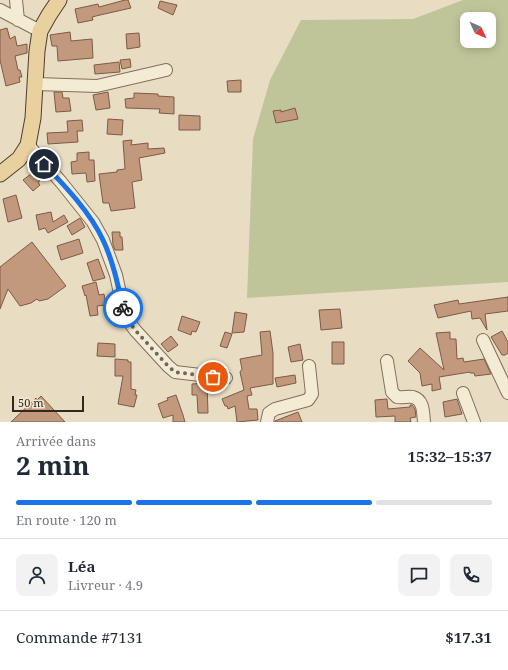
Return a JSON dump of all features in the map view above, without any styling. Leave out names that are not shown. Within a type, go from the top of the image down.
[{"type":"main road","points":[[0,174],[19,159],[28,144],[33,118],[37,51],[40,31],[59,0]]},
{"type":"street","points":[[16,0],[18,20]]},
{"type":"street","points":[[0,10],[40,31]]},
{"type":"street","points":[[36,84],[97,86],[166,70]]},
{"type":"street","points":[[28,144],[93,222],[103,240],[116,275],[125,316],[135,330],[175,372],[226,378]]},
{"type":"street","points":[[483,340],[508,393]]},
{"type":"street","points":[[387,361],[392,392],[397,397],[413,397],[418,400],[422,404],[424,422]]},
{"type":"street","points":[[268,422],[269,413],[275,409],[308,400],[312,394],[309,366]]},
{"type":"street","points":[[463,393],[474,422]]},
{"type":"green space","points":[[463,0],[508,0],[508,282],[247,298],[253,139],[270,80],[301,20],[413,19]]},
{"type":"building","points":[[128,0],[131,8],[92,17],[93,20],[78,23],[75,9],[98,4],[99,7]]},
{"type":"building","points":[[160,1],[177,5],[173,15],[158,8]]},
{"type":"building","points":[[7,28],[10,39],[15,36],[17,46],[27,44],[27,53],[15,56],[18,70],[20,70],[22,77],[19,77],[20,82],[6,86],[0,60],[0,30]]},
{"type":"building","points":[[70,32],[71,41],[92,39],[93,58],[58,61],[57,46],[52,46],[50,35]]},
{"type":"building","points":[[139,33],[140,47],[127,49],[126,34]]},
{"type":"building","points":[[130,59],[131,67],[122,69],[120,60]]},
{"type":"building","points":[[119,62],[120,72],[95,74],[94,65]]},
{"type":"building","points":[[241,80],[241,92],[228,92],[227,81]]},
{"type":"building","points":[[54,92],[62,92],[63,98],[69,98],[71,111],[56,112]]},
{"type":"building","points":[[108,92],[110,108],[96,110],[93,95]]},
{"type":"building","points":[[134,93],[158,94],[158,96],[174,97],[174,114],[159,113],[160,109],[126,108],[125,99],[134,98]]},
{"type":"building","points":[[295,108],[298,119],[276,123],[273,111],[281,110],[281,112]]},
{"type":"building","points":[[179,115],[200,116],[200,130],[179,130]]},
{"type":"building","points":[[108,119],[123,120],[122,135],[107,134]]},
{"type":"building","points":[[82,120],[83,131],[77,131],[78,142],[48,144],[47,133],[68,132],[67,121]]},
{"type":"building","points":[[132,140],[131,145],[148,143],[148,149],[164,148],[165,153],[139,158],[142,180],[132,182],[135,208],[111,211],[109,203],[103,203],[99,174],[117,172],[117,170],[125,169],[123,141]]},
{"type":"building","points":[[89,152],[89,160],[94,160],[95,181],[87,182],[86,173],[72,174],[71,162],[77,161],[77,153]]},
{"type":"building","points":[[31,174],[33,177],[35,175],[40,181],[38,182],[40,185],[33,191],[23,180]]},
{"type":"building","points":[[16,195],[22,218],[8,222],[3,199]]},
{"type":"building","points":[[51,212],[53,222],[64,215],[68,222],[48,233],[45,228],[39,230],[36,215]]},
{"type":"building","points":[[80,218],[85,227],[72,235],[67,226]]},
{"type":"building","points":[[112,232],[120,232],[123,250],[115,250]]},
{"type":"building","points":[[79,239],[83,253],[61,260],[57,246]]},
{"type":"building","points":[[32,242],[66,286],[48,299],[39,301],[37,299],[31,303],[20,306],[8,289],[0,309],[0,267]]},
{"type":"building","points":[[98,259],[105,278],[93,281],[87,263]]},
{"type":"building","points":[[96,282],[99,295],[104,294],[106,305],[97,306],[98,315],[90,316],[86,295],[85,296],[82,286]]},
{"type":"building","points":[[508,297],[508,311],[485,314],[487,330],[480,318],[472,319],[471,311],[438,318],[434,305],[458,300],[459,304]]},
{"type":"building","points":[[340,309],[342,328],[321,330],[319,310]]},
{"type":"building","points":[[235,312],[247,314],[244,332],[232,333]]},
{"type":"building","points":[[182,316],[200,322],[196,332],[192,331],[191,335],[178,330]]},
{"type":"building","points":[[270,331],[273,353],[273,384],[250,388],[252,395],[247,396],[249,409],[257,409],[258,420],[237,422],[235,406],[228,409],[222,399],[244,390],[240,372],[242,369],[240,359],[262,355],[260,332]]},
{"type":"building","points":[[502,331],[508,342],[508,353],[505,355],[502,355],[491,337]]},
{"type":"building","points":[[225,332],[232,334],[227,348],[220,346]]},
{"type":"building","points":[[450,332],[450,339],[456,339],[457,359],[463,358],[464,362],[484,359],[491,374],[475,376],[474,373],[470,372],[439,377],[441,389],[432,391],[432,384],[422,386],[420,373],[408,361],[420,348],[444,370],[436,333]]},
{"type":"building","points":[[171,336],[178,345],[168,352],[161,344]]},
{"type":"building","points":[[332,342],[344,342],[344,364],[332,364]]},
{"type":"building","points":[[98,343],[115,344],[115,357],[97,356]]},
{"type":"building","points":[[300,344],[303,360],[291,362],[288,347]]},
{"type":"building","points":[[115,359],[128,360],[128,362],[131,362],[131,389],[136,390],[135,395],[137,395],[134,407],[118,404],[123,376],[115,376]]},
{"type":"building","points":[[295,375],[296,383],[277,387],[275,378]]},
{"type":"building","points":[[207,383],[208,413],[198,413],[197,395],[192,395],[192,384]]},
{"type":"building","points":[[176,395],[185,422],[173,422],[173,415],[163,418],[158,404],[168,400],[167,398]]},
{"type":"building","points":[[41,396],[65,422],[11,422],[36,398],[37,400]]},
{"type":"building","points":[[387,399],[388,409],[410,407],[410,405],[412,405],[415,409],[416,417],[410,418],[411,422],[395,422],[395,416],[376,417],[375,400]]},
{"type":"building","points":[[457,399],[462,414],[445,417],[443,402]]},
{"type":"building","points":[[298,412],[302,422],[275,422],[275,421]]},
{"type":"way so far","points":[[123,308],[125,316],[135,330],[175,372],[213,377]]},
{"type":"route","points":[[44,164],[61,182],[93,222],[103,240],[116,275],[123,308]]}]
